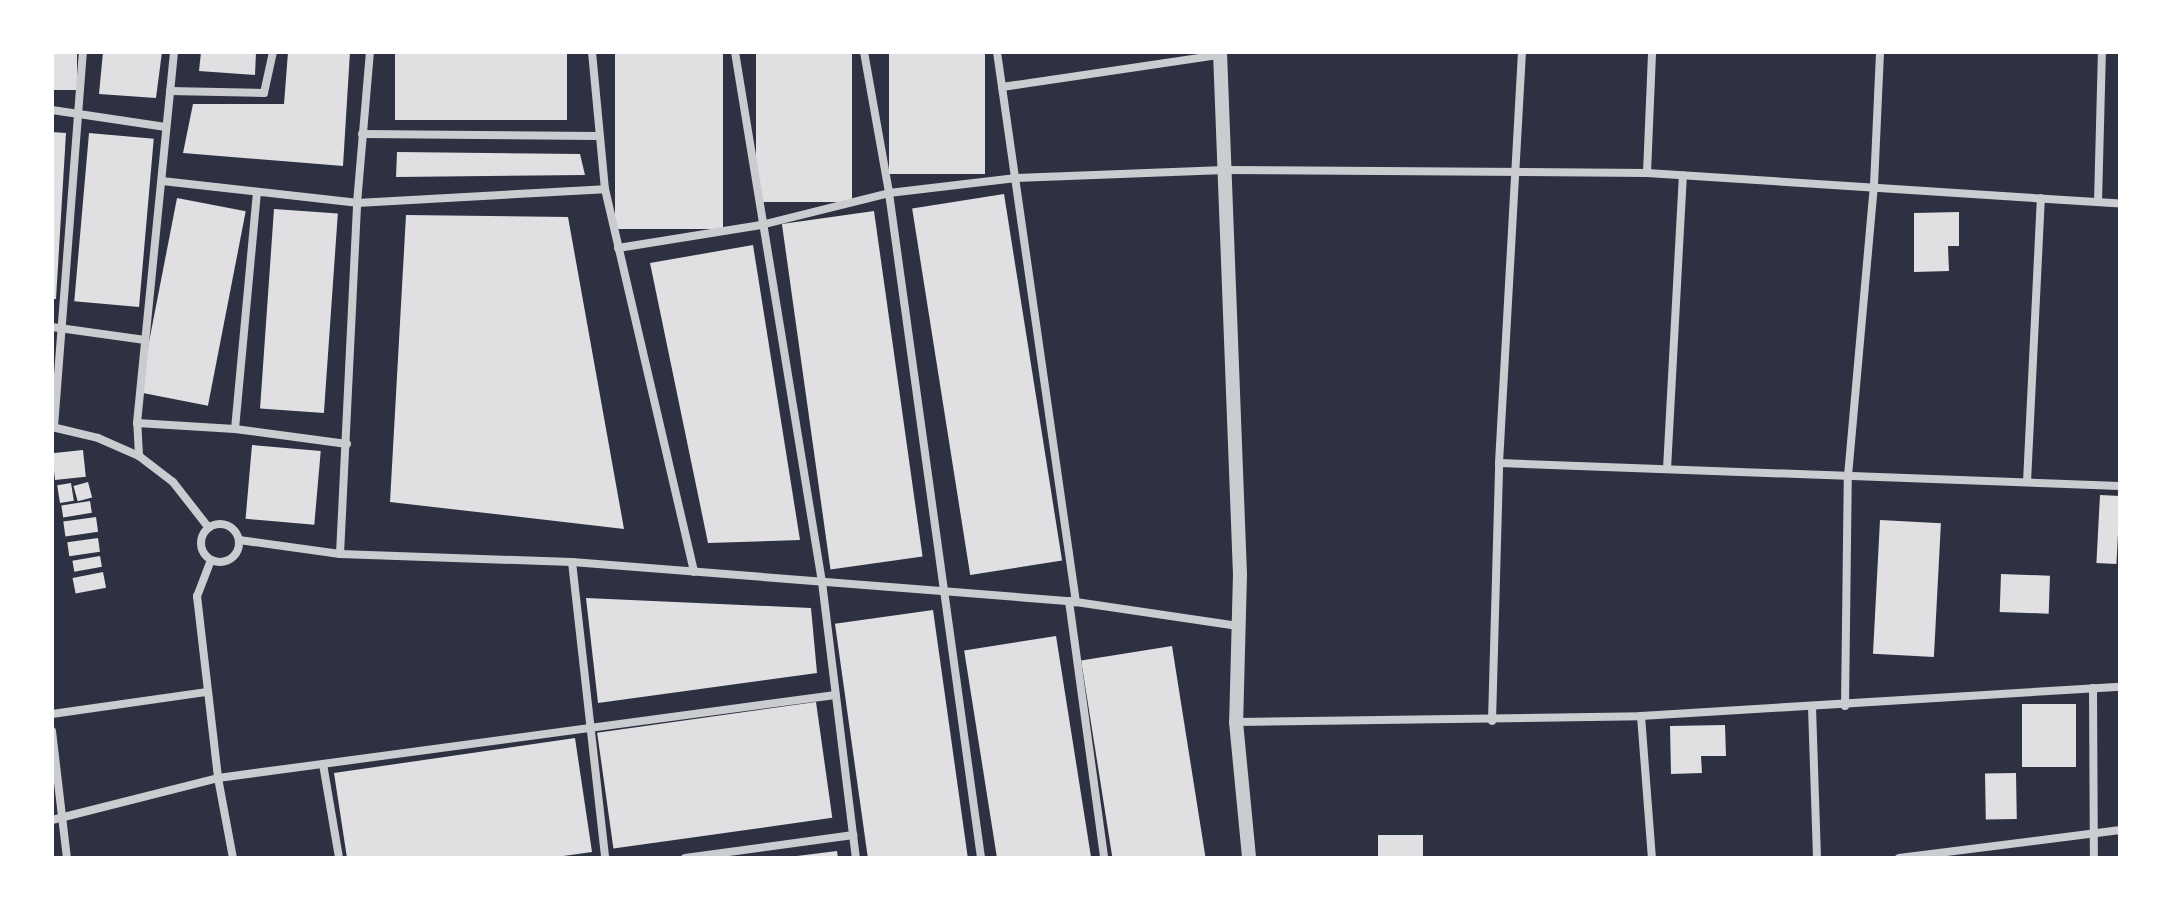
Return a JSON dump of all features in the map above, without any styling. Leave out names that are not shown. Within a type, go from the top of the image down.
[{"type":"street","points":[[83,52],[55,328],[53,427],[98,438],[139,456],[173,482],[209,528]]},
{"type":"street","points":[[139,456],[137,423],[174,52]]},
{"type":"street","points":[[170,91],[264,93],[273,52]]},
{"type":"street","points":[[340,554],[357,203],[370,52]]},
{"type":"street","points":[[592,52],[597,136],[605,189],[694,572]]},
{"type":"street","points":[[735,52],[822,582],[856,858]]},
{"type":"street","points":[[864,52],[889,193],[947,592],[981,858]]},
{"type":"street","points":[[997,52],[1104,858]]},
{"type":"street","points":[[1492,721],[1499,463],[1522,52]]},
{"type":"street","points":[[1647,173],[1652,52]]},
{"type":"street","points":[[1845,706],[1848,476],[1874,185],[1880,52]]},
{"type":"street","points":[[2098,202],[2102,52]]},
{"type":"street","points":[[1002,87],[1220,53],[1238,626],[1236,722],[1249,858]]},
{"type":"street","points":[[52,110],[166,127]]},
{"type":"street","points":[[362,134],[597,136]]},
{"type":"street","points":[[618,248],[761,225],[889,193],[1016,178],[1225,170],[1514,176],[1647,173],[1874,185],[2120,204]]},
{"type":"street","points":[[1667,469],[1683,175]]},
{"type":"street","points":[[162,181],[357,203],[605,189]]},
{"type":"street","points":[[235,429],[257,194]]},
{"type":"street","points":[[2027,482],[2041,198]]},
{"type":"street","points":[[55,328],[145,340]]},
{"type":"street","points":[[137,423],[235,429],[347,444]]},
{"type":"street","points":[[1499,463],[2120,486]]},
{"type":"street","points":[[209,528],[227,525],[239,540],[340,554],[572,562],[1072,602],[1238,626]]},
{"type":"street","points":[[209,528],[201,545],[211,560]]},
{"type":"street","points":[[211,560],[234,557],[239,540]]},
{"type":"street","points":[[211,560],[197,596],[218,778],[233,858]]},
{"type":"street","points":[[572,562],[605,858]]},
{"type":"street","points":[[1236,722],[1492,721],[1641,716],[2120,687]]},
{"type":"street","points":[[2093,688],[2094,858]]},
{"type":"street","points":[[52,714],[207,692]]},
{"type":"street","points":[[52,820],[218,778],[835,695]]},
{"type":"street","points":[[1812,707],[1817,858]]},
{"type":"street","points":[[1641,716],[1652,858]]},
{"type":"street","points":[[52,731],[67,858]]},
{"type":"street","points":[[323,764],[339,858]]},
{"type":"street","points":[[1899,858],[2120,830]]},
{"type":"street","points":[[685,858],[853,835]]},
{"type":"building","points":[[52,52],[77,52],[77,90],[52,90]]},
{"type":"building","points":[[103,52],[162,52],[156,98],[99,94]]},
{"type":"building","points":[[201,52],[256,52],[255,75],[199,71]]},
{"type":"building","points":[[288,52],[350,52],[343,166],[183,153],[193,104],[284,104]]},
{"type":"building","points":[[395,52],[567,52],[567,120],[395,120]]},
{"type":"building","points":[[615,52],[723,52],[723,229],[615,229]]},
{"type":"building","points":[[756,52],[852,52],[852,202],[756,202]]},
{"type":"building","points":[[889,52],[985,52],[985,174],[889,174]]},
{"type":"building","points":[[52,132],[66,133],[56,299],[52,299]]},
{"type":"building","points":[[89,133],[154,139],[139,307],[74,301]]},
{"type":"building","points":[[397,152],[580,154],[585,175],[396,177]]},
{"type":"building","points":[[1004,194],[1062,560],[970,575],[912,209]]},
{"type":"building","points":[[177,198],[246,211],[208,406],[139,392]]},
{"type":"building","points":[[274,209],[338,213],[324,413],[260,409]]},
{"type":"building","points":[[874,211],[923,557],[830,570],[782,224]]},
{"type":"building","points":[[1959,212],[1959,246],[1948,246],[1949,271],[1914,272],[1914,213]]},
{"type":"building","points":[[406,215],[568,217],[624,529],[390,502]]},
{"type":"building","points":[[753,245],[800,540],[708,543],[650,263]]},
{"type":"building","points":[[252,445],[321,451],[314,525],[246,519]]},
{"type":"building","points":[[83,450],[86,477],[55,480],[52,453]]},
{"type":"building","points":[[88,482],[92,497],[78,501],[74,486]]},
{"type":"building","points":[[71,483],[74,501],[60,503],[57,485]]},
{"type":"building","points":[[2100,495],[2120,496],[2116,564],[2096,563]]},
{"type":"building","points":[[90,501],[92,513],[63,517],[61,506]]},
{"type":"building","points":[[96,517],[98,532],[65,536],[63,522]]},
{"type":"building","points":[[1880,520],[1941,523],[1934,657],[1873,654]]},
{"type":"building","points":[[98,538],[100,552],[69,556],[67,542]]},
{"type":"building","points":[[100,556],[102,567],[74,572],[72,561]]},
{"type":"building","points":[[103,572],[106,588],[76,594],[73,578]]},
{"type":"building","points":[[2001,574],[2050,576],[2049,614],[2000,612]]},
{"type":"building","points":[[586,598],[811,608],[817,673],[598,703]]},
{"type":"building","points":[[933,610],[968,858],[868,858],[835,624]]},
{"type":"building","points":[[1056,636],[1091,858],[997,858],[964,651]]},
{"type":"building","points":[[1172,646],[1205,857],[1112,858],[1081,660]]},
{"type":"building","points":[[816,702],[832,818],[613,849],[597,733]]},
{"type":"building","points":[[2022,704],[2076,704],[2076,767],[2022,767]]},
{"type":"building","points":[[1725,725],[1726,756],[1701,756],[1702,773],[1671,774],[1670,726]]},
{"type":"building","points":[[575,738],[592,852],[549,858],[347,858],[334,773]]},
{"type":"building","points":[[2016,773],[2017,819],[1986,820],[1985,774]]},
{"type":"building","points":[[1378,835],[1423,835],[1423,858],[1378,858]]},
{"type":"building","points":[[837,851],[838,858],[797,856]]}]
